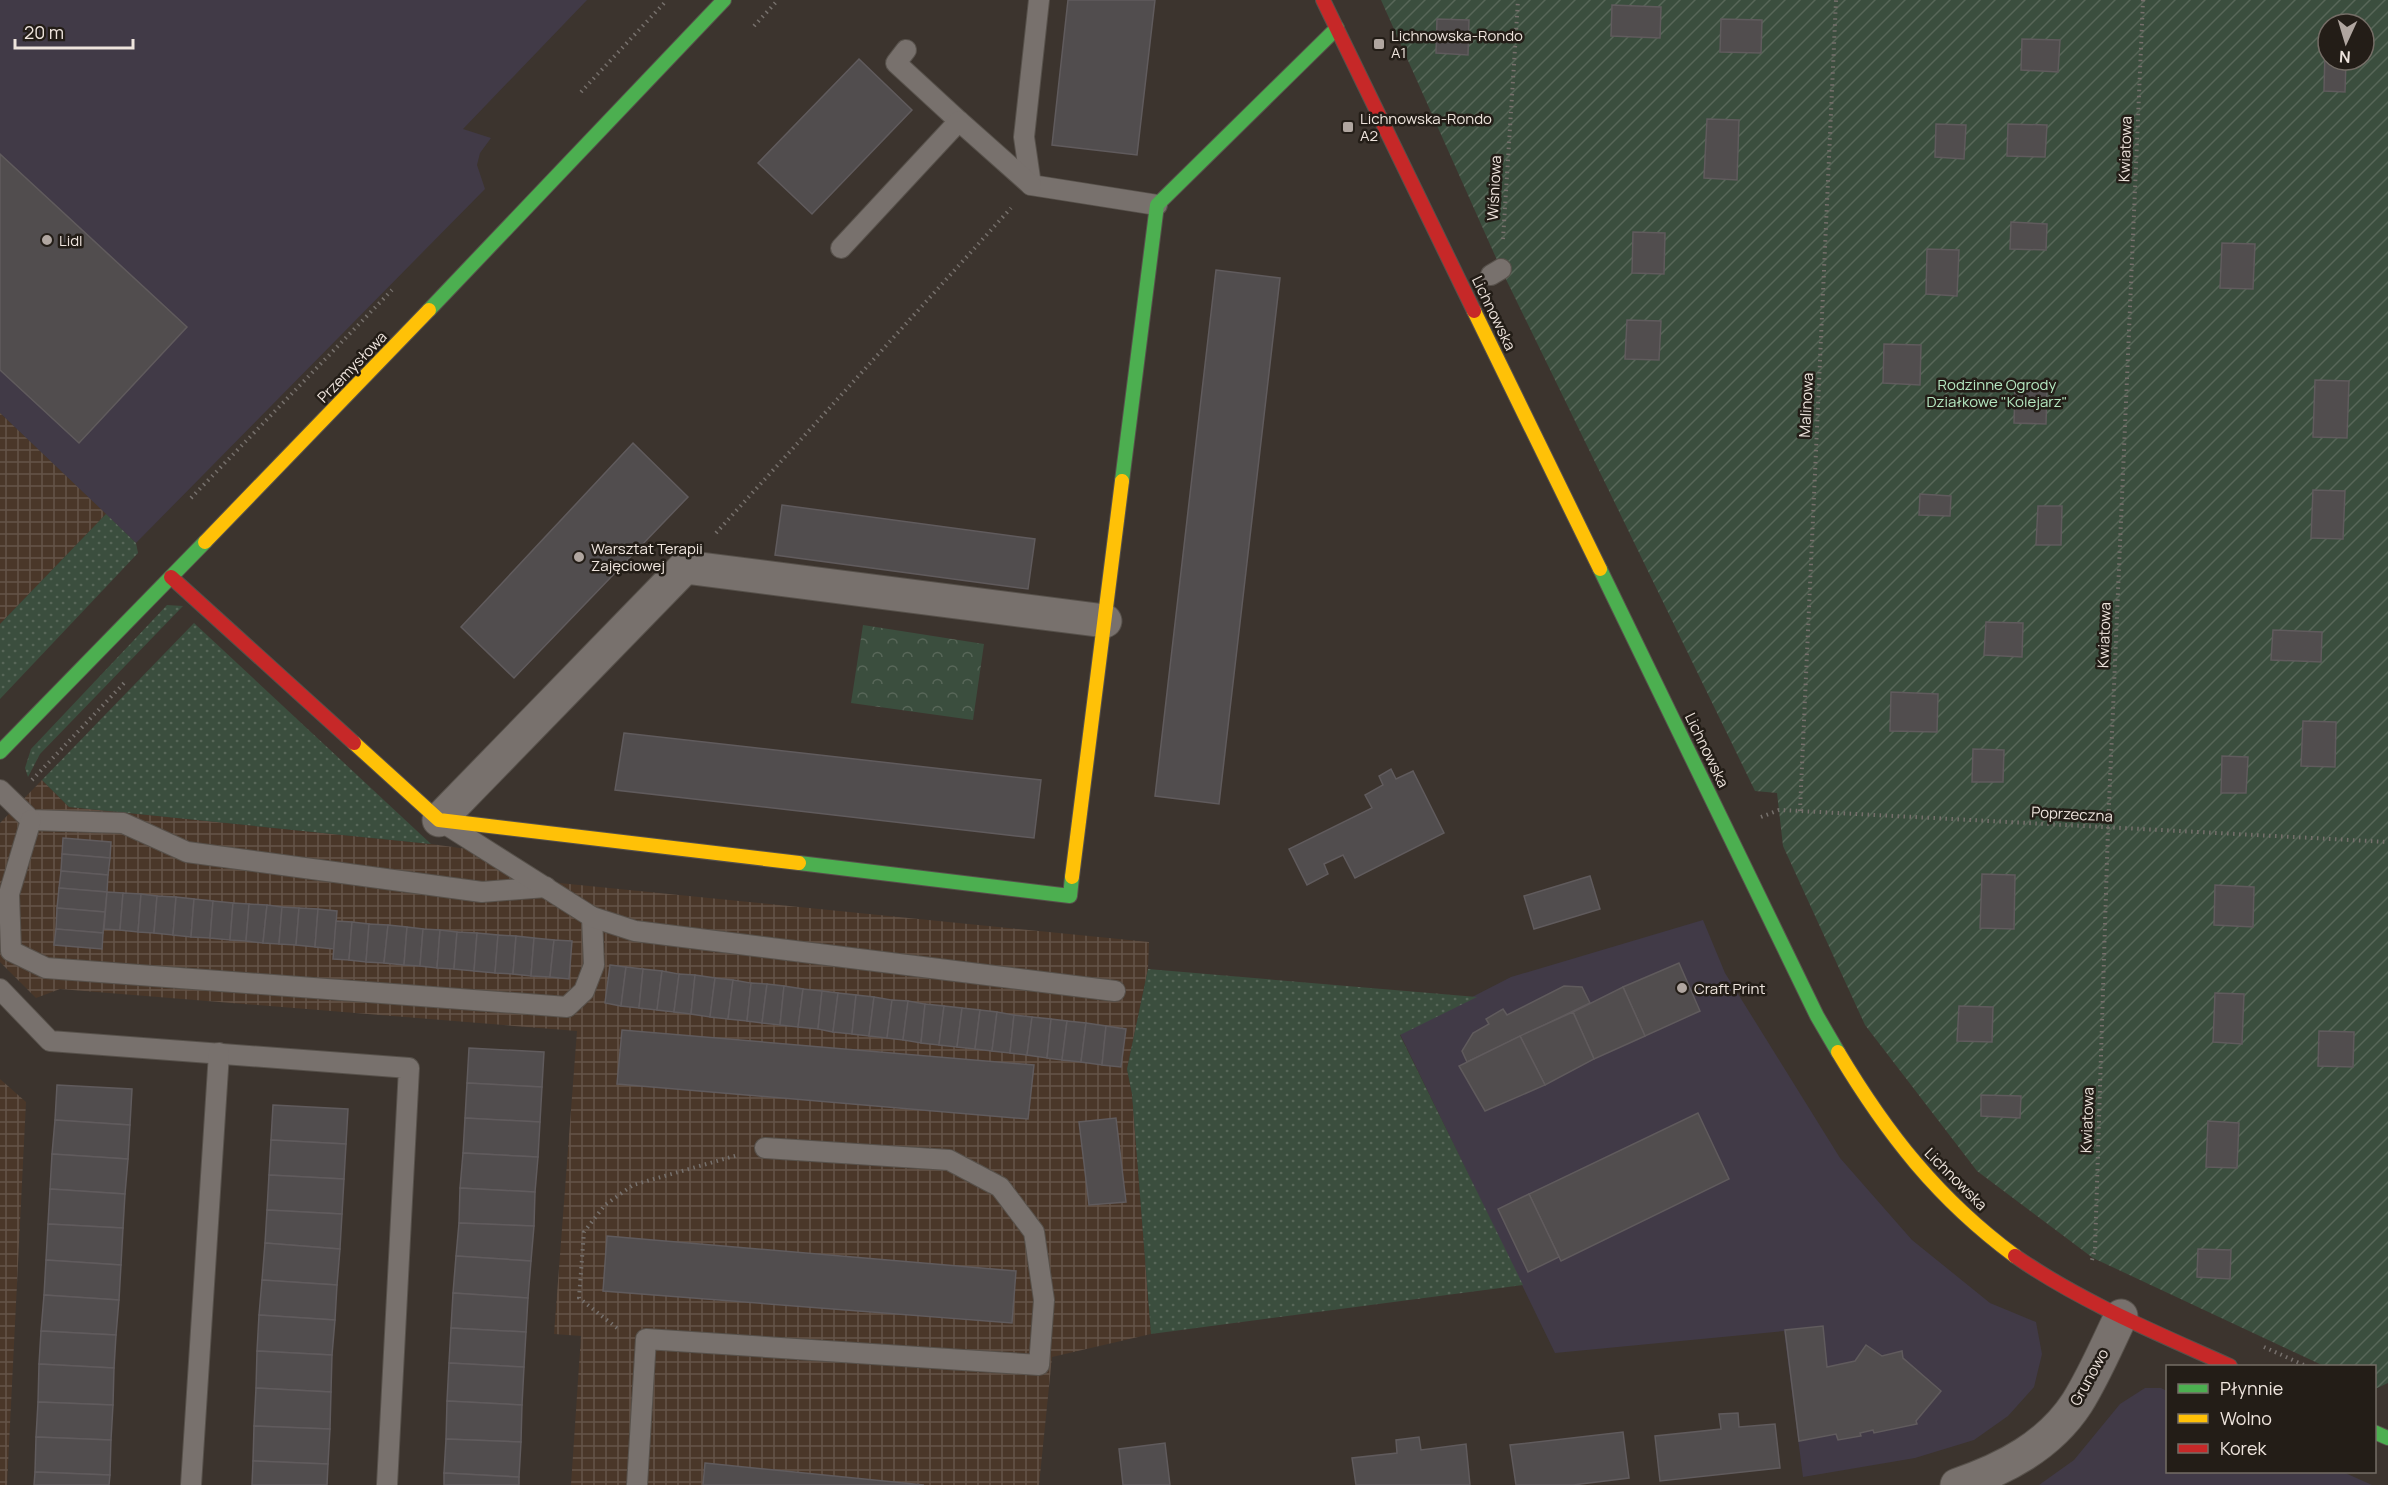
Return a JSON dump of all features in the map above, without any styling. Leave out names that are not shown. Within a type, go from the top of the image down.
[{"type":"street","name":"Przemysłowa","points":[[0,752],[452,287],[724,0]]},
{"type":"street","name":"Lichnowska","points":[[1323,0],[1817,1016],[1877,1113],[1925,1176],[1985,1232],[2038,1271],[2121,1316],[2228,1365]]},
{"type":"street","points":[[171,577],[439,820],[1070,896],[1157,205],[1337,28]]},
{"type":"street","points":[[439,820],[685,567],[1105,621]]},
{"type":"street","name":"Grunowo","points":[[1957,1485],[2007,1464],[2032,1450],[2063,1421],[2076,1403],[2121,1316]]},
{"type":"lane","points":[[1031,185],[1024,137],[1038,0]]},
{"type":"lane","points":[[906,51],[896,63],[1031,185],[1157,205]]},
{"type":"lane","points":[[841,248],[959,121]]},
{"type":"lane","points":[[0,790],[32,820],[123,824],[187,852],[482,892],[546,887]]},
{"type":"lane","points":[[32,820],[9,894],[11,951],[46,968],[567,1007],[584,991],[594,965],[592,917]]},
{"type":"lane","points":[[439,820],[592,917],[635,931],[1115,991]]},
{"type":"lane","points":[[0,989],[50,1041],[409,1068],[387,1485]]},
{"type":"lane","points":[[191,1485],[219,1053]]},
{"type":"lane","points":[[637,1485],[646,1339],[1039,1365],[1044,1300],[1034,1232],[1000,1187],[949,1160],[765,1148]]},
{"type":"path","points":[[573,100],[667,0]]},
{"type":"path","name":"Wiśniowa","points":[[1496,272],[1518,0]]},
{"type":"path","name":"Malinowa","points":[[1800,811],[1836,0]]},
{"type":"path","name":"Kwiatowa","points":[[2085,1267],[2093,1258],[2095,1249],[2108,828],[2143,0]]},
{"type":"path","points":[[685,567],[1031,185]]},
{"type":"path","points":[[185,505],[393,289]]},
{"type":"path","name":"Poprzeczna","points":[[1756,819],[1779,810],[2388,842]]},
{"type":"path","points":[[646,1339],[613,1327],[579,1298],[584,1232],[605,1205],[633,1185],[765,1148]]},
{"type":"path","points":[[2253,1343],[2304,1365]]},
{"type":"shaded area","points":[[0,0],[587,0],[463,129],[491,138],[480,153],[477,165],[485,189],[136,543],[0,413]]},
{"type":"shaded area","points":[[0,413],[106,514],[0,624]]},
{"type":"shaded area","points":[[42,780],[69,807],[431,844],[504,854],[549,882],[1149,942],[1148,969],[1127,1069],[1132,1094],[1151,1334],[1052,1357],[1039,1485],[571,1485],[581,1336],[554,1334],[577,1031],[60,989],[36,998],[0,962],[0,823]]},
{"type":"shaded area","points":[[1703,920],[1725,973],[1840,1158],[1912,1240],[1990,1303],[2036,1322],[2042,1354],[2034,1387],[2008,1416],[1974,1440],[1915,1458],[1803,1477],[1784,1331],[1555,1353],[1400,1034],[1511,977]]},
{"type":"shaded area","points":[[0,1079],[26,1102],[7,1485],[0,1485]]},
{"type":"shaded area","points":[[2145,1388],[2161,1388],[2166,1390],[2166,1473],[2345,1473],[2372,1485],[2039,1485],[2074,1460],[2120,1404]]},
{"type":"green space","name":"Rodzinne Ogrody Działkowe \"Kolejarz\"","points":[[1381,0],[2388,0],[2388,1383],[2376,1389],[2376,1365],[2322,1365],[2093,1258],[1977,1171],[1865,1025],[1783,846],[1777,793],[1755,791],[1501,269]]},
{"type":"green space","points":[[106,514],[136,543],[138,553],[0,699],[0,624]]},
{"type":"green space","points":[[167,605],[183,606],[40,754],[28,777],[25,768],[31,749]]},
{"type":"green space","points":[[194,623],[431,844],[69,807],[42,780]]},
{"type":"green space","points":[[863,625],[984,644],[973,720],[851,703]]},
{"type":"green space","points":[[1148,969],[1477,997],[1400,1035],[1523,1285],[1151,1334],[1132,1094],[1127,1069]]},
{"type":"building","points":[[1068,0],[1155,0],[1137,155],[1052,145]]},
{"type":"building","points":[[1612,5],[1661,7],[1660,38],[1611,36]]},
{"type":"building","points":[[1437,19],[1469,20],[1468,55],[1436,53]]},
{"type":"building","points":[[1721,19],[1762,20],[1761,53],[1720,52]]},
{"type":"building","points":[[2022,39],[2060,40],[2058,72],[2021,70]]},
{"type":"building","points":[[859,59],[912,110],[812,214],[758,163]]},
{"type":"building","points":[[2324,72],[2346,72],[2345,92],[2324,91]]},
{"type":"building","points":[[1707,119],[1739,120],[1737,180],[1704,178]]},
{"type":"building","points":[[1936,124],[1966,125],[1964,159],[1935,157]]},
{"type":"building","points":[[2008,124],[2047,125],[2045,157],[2007,156]]},
{"type":"building","name":"Lidl","points":[[0,154],[187,327],[79,443],[0,370]]},
{"type":"building","points":[[2011,222],[2047,224],[2046,250],[2010,249]]},
{"type":"building","points":[[1633,232],[1665,233],[1664,274],[1632,273]]},
{"type":"building","points":[[2222,243],[2255,244],[2253,289],[2220,288]]},
{"type":"building","points":[[1927,249],[1959,250],[1957,296],[1926,294]]},
{"type":"building","points":[[1216,270],[1280,278],[1219,804],[1155,796]]},
{"type":"building","points":[[1627,320],[1661,321],[1659,360],[1625,359]]},
{"type":"building","points":[[1884,344],[1921,345],[1920,385],[1883,383]]},
{"type":"building","points":[[2315,380],[2349,381],[2347,438],[2313,437]]},
{"type":"building","points":[[2015,388],[2047,389],[2046,424],[2014,423]]},
{"type":"building","points":[[633,443],[688,497],[514,678],[461,627]]},
{"type":"building","points":[[2313,490],[2345,491],[2343,539],[2311,538]]},
{"type":"building","points":[[1920,494],[1951,496],[1950,516],[1919,515]]},
{"type":"building","points":[[782,505],[1035,539],[1028,589],[775,555]]},
{"type":"building","points":[[2038,506],[2062,506],[2061,545],[2036,545]]},
{"type":"building","points":[[1986,622],[2023,623],[2022,657],[1984,655]]},
{"type":"building","points":[[2273,630],[2322,632],[2321,662],[2271,660]]},
{"type":"building","points":[[1891,692],[1938,694],[1937,732],[1890,731]]},
{"type":"building","points":[[2303,721],[2336,722],[2335,767],[2301,766]]},
{"type":"building","points":[[624,733],[1041,780],[1034,838],[615,790]]},
{"type":"building","points":[[1973,749],[2004,750],[2003,782],[1972,782]]},
{"type":"building","points":[[2222,756],[2248,757],[2246,793],[2221,793]]},
{"type":"building","points":[[1391,769],[1396,779],[1413,771],[1444,833],[1355,878],[1343,855],[1324,864],[1328,874],[1307,885],[1289,849],[1372,808],[1365,795],[1383,785],[1379,776]]},
{"type":"building","points":[[63,838],[111,842],[110,858],[62,854]]},
{"type":"building","points":[[62,854],[110,858],[108,875],[61,871]]},
{"type":"building","points":[[61,871],[108,875],[107,892],[59,888]]},
{"type":"building","points":[[1982,874],[2015,875],[2014,929],[1980,928]]},
{"type":"building","points":[[1590,876],[1600,909],[1534,929],[1524,896]]},
{"type":"building","points":[[2215,885],[2254,887],[2253,927],[2214,925]]},
{"type":"building","points":[[59,888],[107,892],[105,912],[57,908]]},
{"type":"building","points":[[107,892],[123,893],[120,930],[104,929]]},
{"type":"building","points":[[123,893],[141,894],[138,932],[120,930]]},
{"type":"building","points":[[141,894],[157,896],[154,933],[138,932]]},
{"type":"building","points":[[157,896],[176,897],[173,935],[154,933]]},
{"type":"building","points":[[176,897],[194,899],[191,937],[173,935]]},
{"type":"building","points":[[194,899],[213,901],[210,938],[191,937]]},
{"type":"building","points":[[213,901],[233,903],[230,940],[210,938]]},
{"type":"building","points":[[233,903],[249,904],[246,941],[230,940]]},
{"type":"building","points":[[249,904],[267,905],[263,943],[246,941]]},
{"type":"building","points":[[267,905],[282,907],[279,944],[263,943]]},
{"type":"building","points":[[282,907],[299,908],[296,945],[279,944]]},
{"type":"building","points":[[57,908],[105,912],[103,933],[56,929]]},
{"type":"building","points":[[299,908],[318,909],[315,947],[296,945]]},
{"type":"building","points":[[318,909],[337,911],[334,949],[315,947]]},
{"type":"building","points":[[336,921],[352,922],[349,960],[333,959]]},
{"type":"building","points":[[352,922],[369,924],[366,962],[349,960]]},
{"type":"building","points":[[369,924],[388,925],[384,963],[366,962]]},
{"type":"building","points":[[388,925],[407,927],[404,965],[384,963]]},
{"type":"building","points":[[407,927],[423,929],[420,966],[404,965]]},
{"type":"building","points":[[56,929],[103,933],[102,949],[54,945]]},
{"type":"building","points":[[423,929],[440,930],[437,968],[420,966]]},
{"type":"building","points":[[440,930],[457,932],[454,969],[437,968]]},
{"type":"building","points":[[457,932],[477,933],[474,971],[454,969]]},
{"type":"building","points":[[477,933],[498,935],[495,973],[474,971]]},
{"type":"building","points":[[498,935],[516,936],[513,974],[495,973]]},
{"type":"building","points":[[516,936],[534,938],[531,976],[513,974]]},
{"type":"building","points":[[534,938],[554,940],[550,977],[531,976]]},
{"type":"building","points":[[554,940],[572,941],[569,979],[550,977]]},
{"type":"building","points":[[1679,963],[1700,1011],[1645,1036],[1623,987]]},
{"type":"building","points":[[610,965],[626,967],[621,1006],[605,1003]]},
{"type":"building","points":[[626,967],[643,969],[639,1008],[621,1006]]},
{"type":"building","points":[[643,969],[662,971],[657,1010],[639,1008]]},
{"type":"building","points":[[662,971],[679,974],[674,1012],[657,1010]]},
{"type":"building","points":[[679,974],[695,975],[691,1014],[674,1012]]},
{"type":"building","points":[[695,975],[715,978],[710,1017],[691,1014]]},
{"type":"building","points":[[715,978],[733,980],[728,1019],[710,1017]]},
{"type":"building","points":[[733,980],[751,983],[747,1021],[728,1019]]},
{"type":"building","points":[[751,983],[767,984],[762,1023],[747,1021]]},
{"type":"building","points":[[767,984],[784,986],[780,1025],[762,1023]]},
{"type":"building","points":[[784,986],[803,989],[798,1027],[780,1025]]},
{"type":"building","points":[[1564,986],[1582,987],[1590,1003],[1467,1062],[1462,1051],[1473,1033],[1489,1024],[1486,1019],[1503,1009],[1507,1015]]},
{"type":"building","points":[[1623,987],[1645,1036],[1594,1059],[1573,1012]]},
{"type":"building","points":[[803,989],[822,991],[818,1029],[798,1027]]},
{"type":"building","points":[[822,991],[838,993],[833,1032],[818,1029]]},
{"type":"building","points":[[838,993],[856,995],[852,1034],[833,1032]]},
{"type":"building","points":[[2215,993],[2244,994],[2242,1044],[2213,1042]]},
{"type":"building","points":[[856,995],[874,997],[869,1036],[852,1034]]},
{"type":"building","points":[[874,997],[892,1000],[887,1038],[869,1036]]},
{"type":"building","points":[[892,1000],[908,1001],[903,1040],[887,1038]]},
{"type":"building","points":[[908,1001],[925,1004],[921,1043],[903,1040]]},
{"type":"building","points":[[925,1004],[944,1006],[939,1045],[921,1043]]},
{"type":"building","points":[[944,1006],[962,1008],[957,1047],[939,1045]]},
{"type":"building","points":[[1959,1006],[1993,1007],[1992,1042],[1957,1041]]},
{"type":"building","points":[[962,1008],[980,1010],[975,1049],[957,1047]]},
{"type":"building","points":[[980,1010],[997,1012],[992,1051],[975,1049]]},
{"type":"building","points":[[997,1012],[1014,1015],[1010,1053],[992,1051]]},
{"type":"building","points":[[1573,1012],[1594,1059],[1545,1085],[1520,1036]]},
{"type":"building","points":[[1014,1015],[1032,1017],[1027,1055],[1010,1053]]},
{"type":"building","points":[[1032,1017],[1051,1019],[1047,1058],[1027,1055]]},
{"type":"building","points":[[1051,1019],[1067,1021],[1062,1060],[1047,1058]]},
{"type":"building","points":[[1067,1021],[1086,1023],[1081,1062],[1062,1060]]},
{"type":"building","points":[[1086,1023],[1106,1026],[1102,1065],[1081,1062]]},
{"type":"building","points":[[1106,1026],[1126,1029],[1121,1067],[1102,1065]]},
{"type":"building","points":[[622,1030],[1034,1065],[1028,1119],[617,1084]]},
{"type":"building","points":[[2319,1031],[2354,1032],[2353,1067],[2318,1066]]},
{"type":"building","points":[[1520,1036],[1545,1085],[1485,1111],[1459,1066]]},
{"type":"building","points":[[469,1048],[544,1052],[542,1087],[467,1083]]},
{"type":"building","points":[[467,1083],[542,1087],[540,1122],[465,1118]]},
{"type":"building","points":[[57,1085],[132,1089],[130,1125],[55,1120]]},
{"type":"building","points":[[1981,1095],[2021,1096],[2020,1118],[1981,1116]]},
{"type":"building","points":[[273,1105],[348,1109],[346,1144],[271,1140]]},
{"type":"building","points":[[1698,1113],[1729,1179],[1561,1261],[1529,1194]]},
{"type":"building","points":[[465,1118],[540,1122],[538,1157],[463,1153]]},
{"type":"building","points":[[1116,1118],[1126,1202],[1089,1205],[1079,1122]]},
{"type":"building","points":[[55,1120],[130,1125],[128,1159],[52,1154]]},
{"type":"building","points":[[2208,1121],[2239,1123],[2237,1168],[2206,1167]]},
{"type":"building","points":[[271,1140],[346,1144],[344,1179],[269,1175]]},
{"type":"building","points":[[463,1153],[538,1157],[535,1192],[460,1188]]},
{"type":"building","points":[[52,1154],[128,1159],[125,1194],[50,1189]]},
{"type":"building","points":[[269,1175],[344,1179],[342,1214],[267,1210]]},
{"type":"building","points":[[460,1188],[535,1192],[534,1226],[459,1223]]},
{"type":"building","points":[[50,1189],[125,1194],[123,1228],[48,1224]]},
{"type":"building","points":[[1529,1194],[1559,1257],[1528,1272],[1498,1209]]},
{"type":"building","points":[[267,1210],[342,1214],[340,1249],[265,1243]]},
{"type":"building","points":[[459,1223],[534,1226],[531,1261],[456,1256]]},
{"type":"building","points":[[48,1224],[123,1228],[121,1265],[46,1260]]},
{"type":"building","points":[[607,1236],[1016,1271],[1012,1323],[603,1291]]},
{"type":"building","points":[[265,1243],[340,1249],[337,1285],[262,1280]]},
{"type":"building","points":[[2198,1249],[2231,1250],[2230,1279],[2197,1277]]},
{"type":"building","points":[[456,1256],[531,1261],[528,1298],[453,1293]]},
{"type":"building","points":[[46,1260],[121,1265],[119,1300],[44,1295]]},
{"type":"building","points":[[262,1280],[337,1285],[335,1320],[259,1315]]},
{"type":"building","points":[[453,1293],[528,1298],[526,1332],[451,1328]]},
{"type":"building","points":[[44,1295],[119,1300],[116,1335],[41,1331]]},
{"type":"building","points":[[259,1315],[335,1320],[332,1355],[257,1351]]},
{"type":"building","points":[[1823,1326],[1827,1367],[1855,1361],[1866,1345],[1882,1356],[1902,1351],[1903,1358],[1941,1391],[1916,1421],[1917,1424],[1874,1433],[1873,1430],[1860,1433],[1861,1436],[1838,1440],[1836,1434],[1799,1441],[1785,1330]]},
{"type":"building","points":[[451,1328],[526,1332],[524,1367],[449,1363]]},
{"type":"building","points":[[41,1331],[116,1335],[114,1368],[39,1364]]},
{"type":"building","points":[[257,1351],[332,1355],[331,1392],[256,1388]]},
{"type":"building","points":[[449,1363],[524,1367],[522,1405],[447,1401]]},
{"type":"building","points":[[39,1364],[114,1368],[113,1405],[38,1402]]},
{"type":"building","points":[[256,1388],[331,1392],[330,1429],[254,1426]]},
{"type":"building","points":[[447,1401],[522,1405],[521,1442],[446,1439]]},
{"type":"building","points":[[38,1402],[113,1405],[111,1440],[36,1437]]},
{"type":"building","points":[[1738,1413],[1739,1427],[1775,1424],[1780,1468],[1660,1481],[1655,1436],[1721,1429],[1719,1414]]},
{"type":"building","points":[[254,1426],[330,1429],[328,1464],[253,1461]]},
{"type":"building","points":[[1623,1432],[1629,1478],[1573,1485],[1516,1485],[1510,1445]]},
{"type":"building","points":[[36,1437],[111,1440],[110,1475],[35,1472]]},
{"type":"building","points":[[1419,1437],[1421,1450],[1466,1444],[1470,1485],[1356,1485],[1352,1458],[1397,1453],[1396,1440]]},
{"type":"building","points":[[446,1439],[521,1442],[519,1477],[444,1473]]},
{"type":"building","points":[[1165,1443],[1170,1485],[1123,1485],[1119,1449]]},
{"type":"building","points":[[253,1461],[328,1464],[327,1485],[252,1485]]},
{"type":"building","points":[[705,1463],[924,1485],[703,1485]]},
{"type":"building","points":[[35,1472],[110,1475],[109,1485],[34,1485]]},
{"type":"building","points":[[444,1473],[519,1477],[519,1485],[444,1485]]},
{"type":"traffic: fast","points":[[429,310],[724,0]]},
{"type":"traffic: fast","points":[[1122,481],[1157,205],[1337,28]]},
{"type":"traffic: fast","points":[[0,752],[205,542]]},
{"type":"traffic: fast","points":[[1600,569],[1817,1016],[1838,1052]]},
{"type":"traffic: fast","points":[[799,863],[1070,896],[1072,877]]},
{"type":"traffic: fast","points":[[2376,1433],[2388,1438]]},
{"type":"traffic: slow","points":[[205,542],[429,310]]},
{"type":"traffic: slow","points":[[1474,311],[1600,569]]},
{"type":"traffic: slow","points":[[1072,877],[1122,481]]},
{"type":"traffic: slow","points":[[354,743],[439,820],[799,863]]},
{"type":"traffic: slow","points":[[1838,1052],[1895,1138],[1916,1163],[1962,1212],[2015,1256]]},
{"type":"traffic: jam","points":[[1323,0],[1474,311]]},
{"type":"traffic: jam","points":[[171,577],[354,743]]},
{"type":"traffic: jam","points":[[2015,1256],[2040,1273],[2093,1302],[2228,1365]]},
{"type":"place","name":"Lichnowska-Rondo A1","points":[[1379,44]]},
{"type":"place","name":"Lichnowska-Rondo A2","points":[[1348,127]]},
{"type":"place","name":"Lidl","points":[[47,240]]},
{"type":"place","name":"Warsztat Terapii Zajęciowej","points":[[579,557]]},
{"type":"place","name":"Craft Print","points":[[1682,988]]}]
